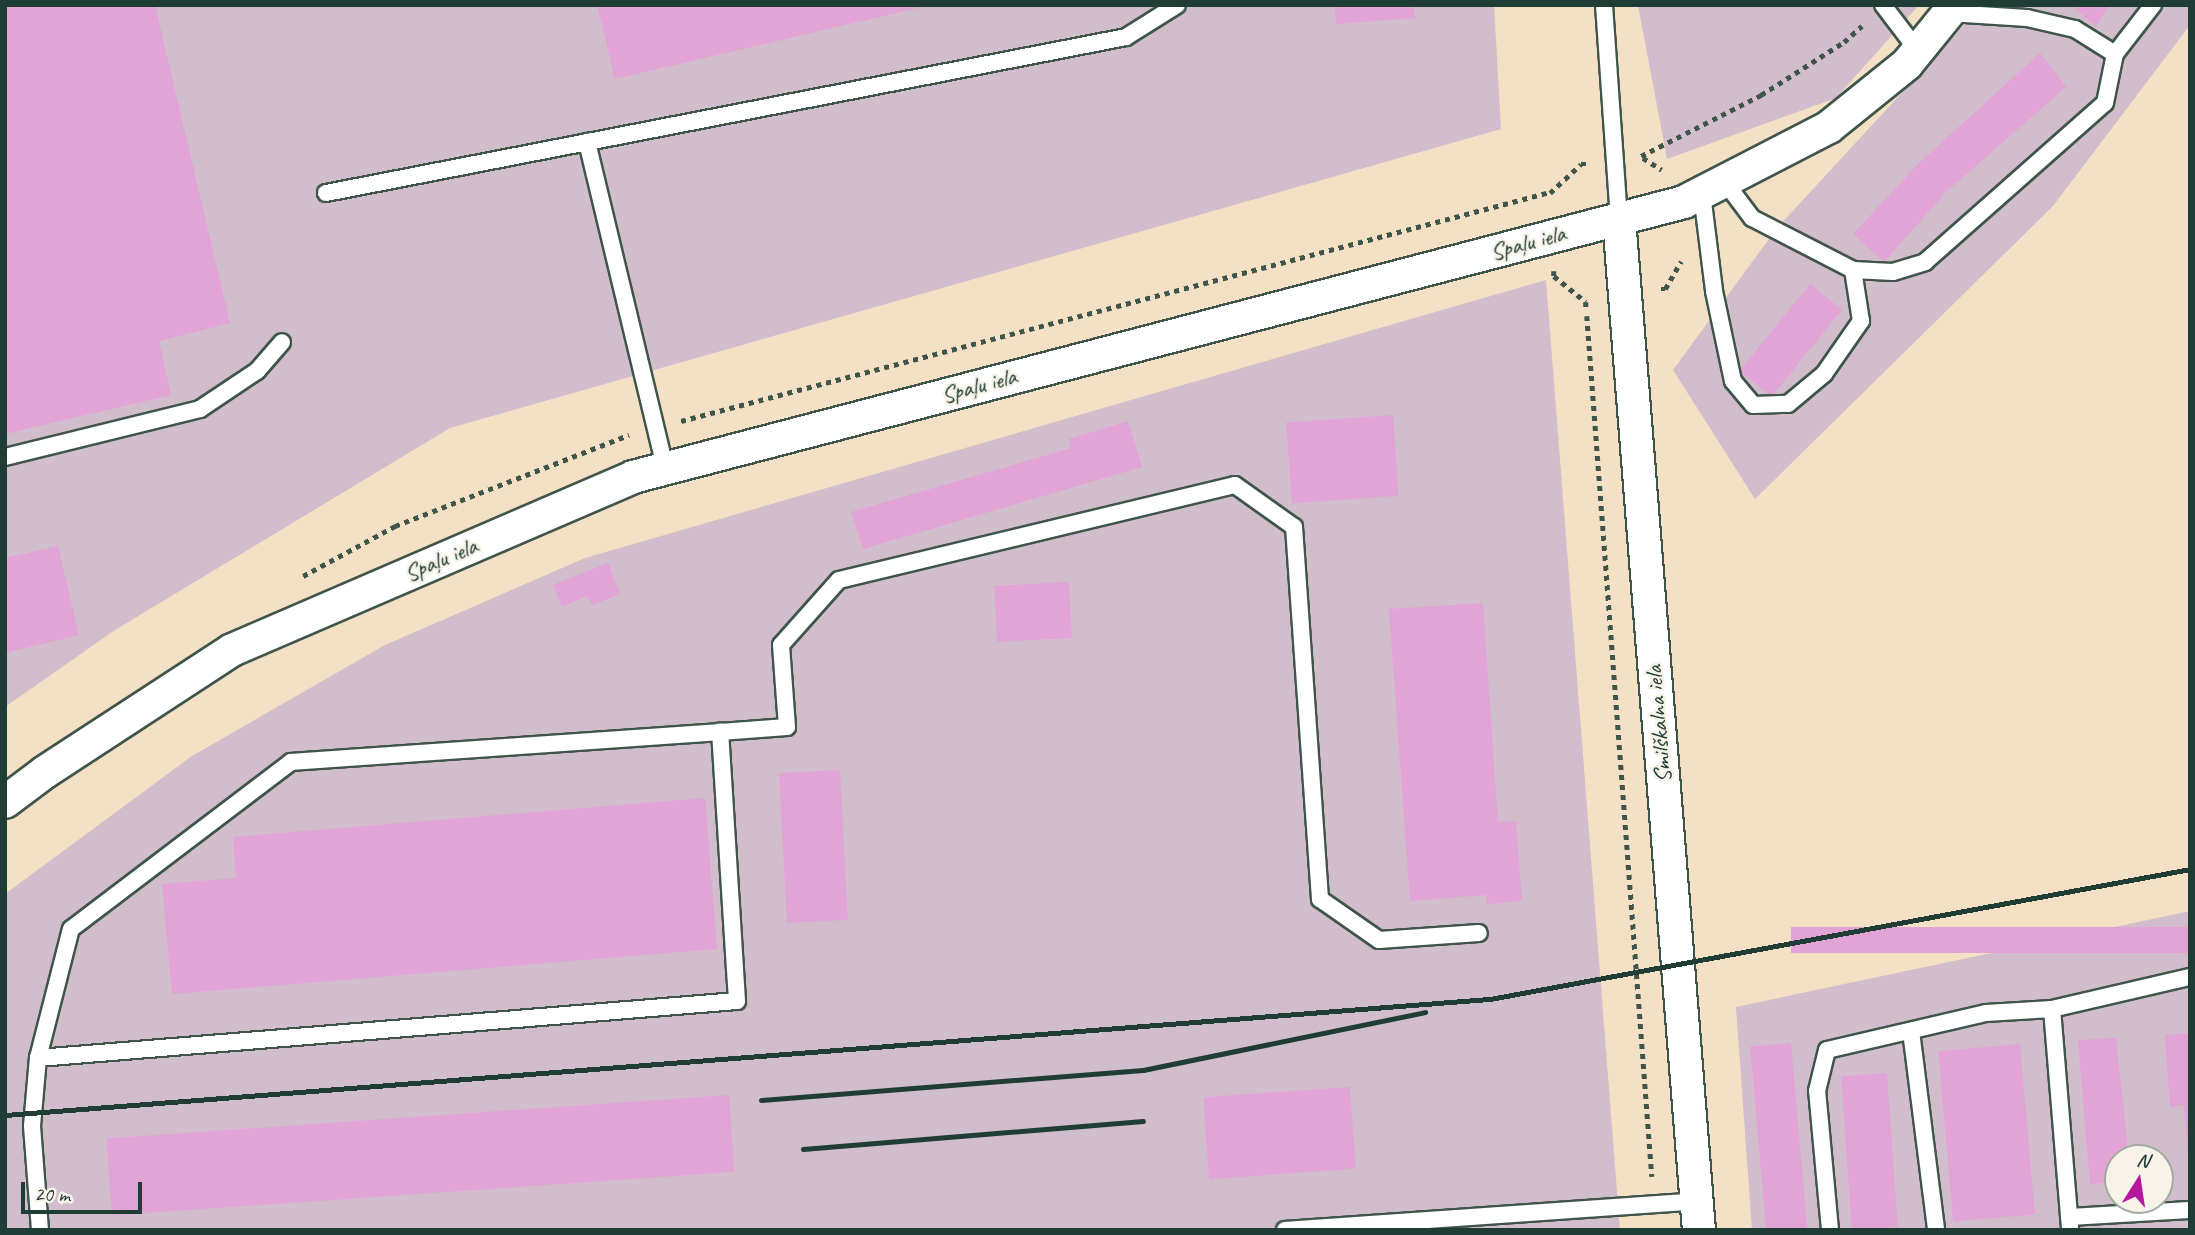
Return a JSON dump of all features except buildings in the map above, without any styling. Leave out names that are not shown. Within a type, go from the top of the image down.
[{"type":"street","name":"Spaļu iela","points":[[5,802],[45,772],[232,650],[633,477],[1684,202],[1829,127],[1907,64],[1952,9]]},
{"type":"street","name":"Smilškalna iela","points":[[1619,219],[1698,1215]]},
{"type":"lane","points":[[326,193],[1126,37],[1177,5]]},
{"type":"lane","points":[[1604,5],[1619,219]]},
{"type":"lane","points":[[1714,188],[1752,218],[1853,270],[1894,272],[1925,262],[2105,103],[2115,54],[2153,5]]},
{"type":"lane","points":[[1883,6],[1918,51]]},
{"type":"lane","points":[[1952,9],[2027,18],[2075,29],[2115,54]]},
{"type":"lane","points":[[587,142],[665,468]]},
{"type":"lane","points":[[1714,188],[1714,291],[1733,381],[1752,405],[1788,404],[1824,374],[1861,321],[1853,270]]},
{"type":"lane","points":[[5,457],[200,409],[257,371],[282,342]]},
{"type":"lane","points":[[40,1230],[32,1126],[38,1058],[71,929],[291,762],[787,727],[781,645],[839,580],[1235,485],[1294,527],[1321,899],[1378,940],[1479,933]]},
{"type":"lane","points":[[38,1058],[737,1001],[720,732]]},
{"type":"lane","points":[[1830,1230],[1817,1091],[1827,1050],[1986,1013],[2052,1009],[2190,976]]},
{"type":"lane","points":[[2052,1009],[2070,1223],[2190,1210]]},
{"type":"lane","points":[[1911,1031],[1936,1230]]},
{"type":"lane","points":[[1285,1230],[1512,1222],[1654,1204],[1698,1215]]},
{"type":"path","points":[[1640,156],[1760,95],[1844,42],[1883,6]]},
{"type":"path","points":[[1586,302],[1654,1204]]},
{"type":"shaded area","points":[[5,5],[1494,5],[1501,129],[450,428],[115,630],[5,707]]},
{"type":"shaded area","points":[[1638,5],[1919,5],[1836,98],[1667,159]]},
{"type":"shaded area","points":[[1977,5],[2190,5],[2190,25],[2053,206],[1755,499],[1673,370],[1777,228],[1968,21]]},
{"type":"shaded area","points":[[1546,280],[1620,1230],[5,1230],[5,894],[192,756],[385,645],[585,558]]},
{"type":"shaded area","points":[[2190,911],[2190,1230],[1752,1230],[1736,1007]]},
{"type":"railway","points":[[5,1115],[1490,999],[2190,869]]},
{"type":"railway","points":[[761,1100],[1143,1070],[1425,1012]]},
{"type":"railway","points":[[803,1149],[1143,1121]]}]
